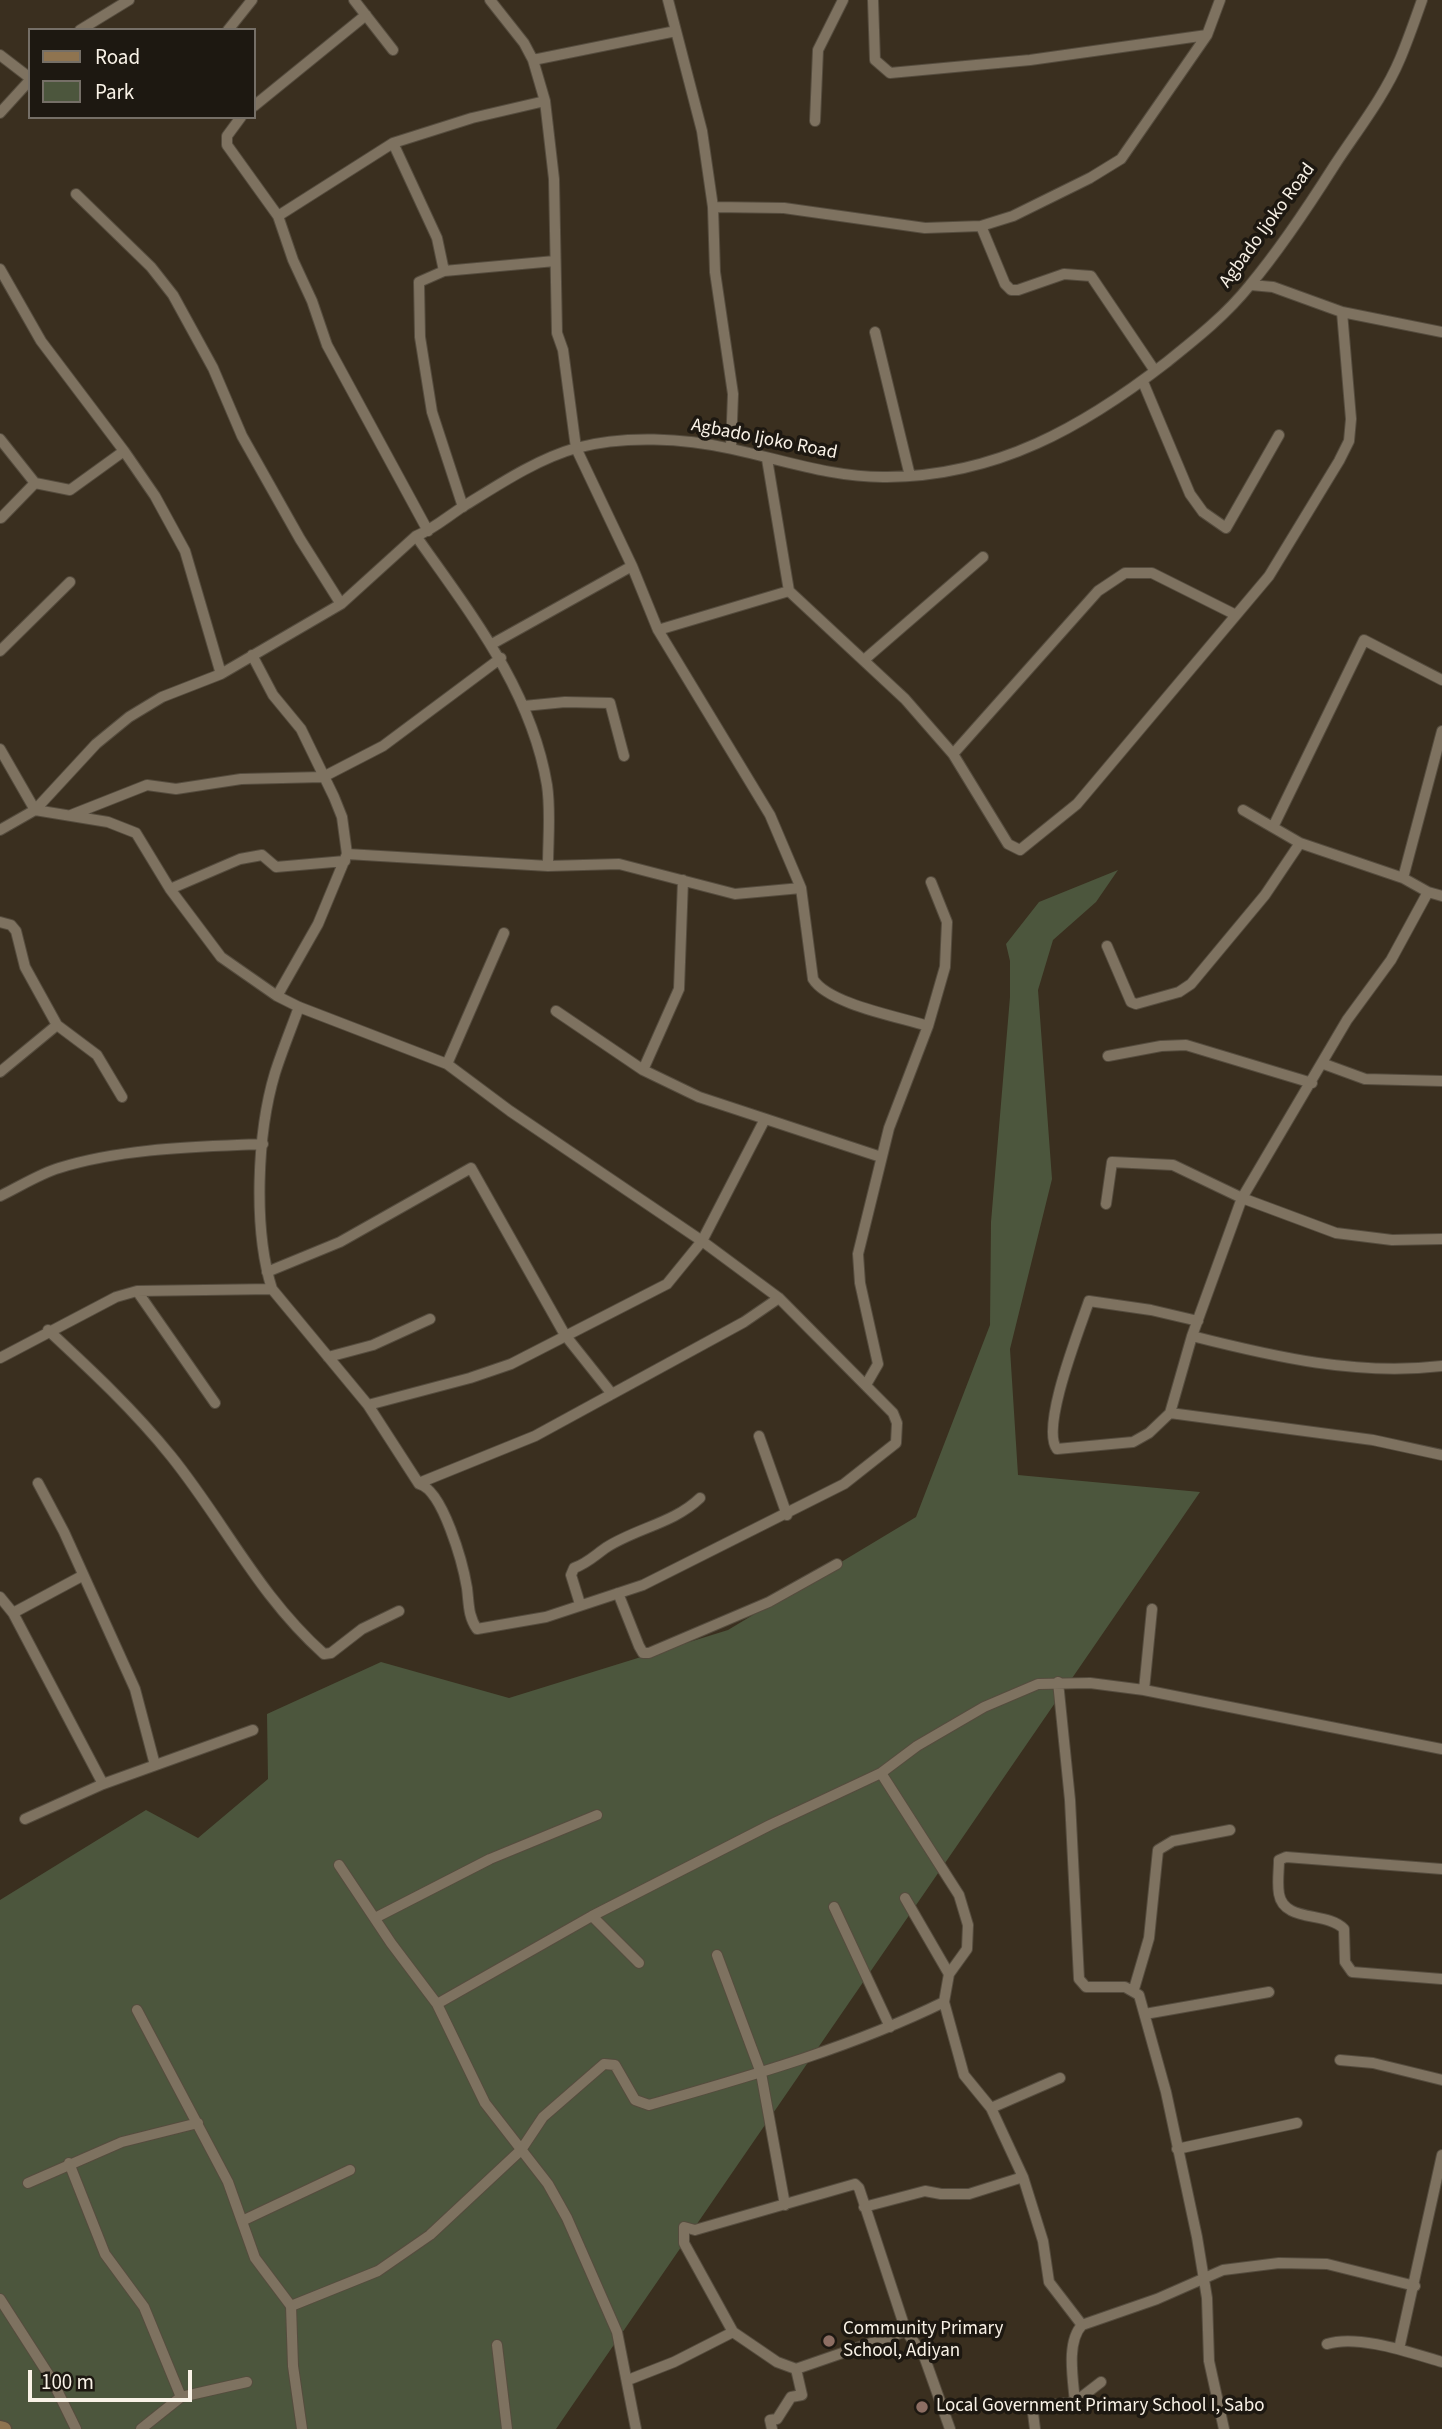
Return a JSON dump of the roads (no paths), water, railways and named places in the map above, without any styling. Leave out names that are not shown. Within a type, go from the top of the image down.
[{"type":"street","points":[[83,28],[129,0]]},
{"type":"street","points":[[230,28],[252,0]]},
{"type":"street","points":[[354,0],[393,50]]},
{"type":"street","points":[[489,0],[524,43],[533,60],[545,101],[554,179],[557,333],[563,350],[576,448],[632,566],[657,629],[760,796],[801,888],[813,979],[819,988],[841,999],[928,1026]]},
{"type":"street","points":[[668,0],[702,131],[712,207],[715,272],[733,394],[731,448]]},
{"type":"street","points":[[815,121],[818,50],[843,0]]},
{"type":"street","points":[[873,0],[875,60],[890,73],[1030,60],[1207,34]]},
{"type":"street","points":[[712,207],[784,208],[925,229],[981,226],[1032,207],[1121,159],[1207,34],[1220,0]]},
{"type":"street","name":"Agbado Ijoko Road","points":[[0,830],[35,810],[96,744],[129,717],[162,696],[221,674],[341,604],[416,536],[523,472],[576,448],[654,439],[731,448],[767,459],[851,474],[910,476],[984,463],[1055,438],[1083,422],[1143,382],[1214,325],[1251,285],[1311,201],[1380,94],[1399,62],[1422,0]]},
{"type":"street","points":[[256,104],[366,15]]},
{"type":"street","points":[[533,60],[676,31]]},
{"type":"street","points":[[0,55],[28,77]]},
{"type":"street","points":[[0,113],[28,81]]},
{"type":"street","points":[[278,216],[393,143],[472,118],[545,101]]},
{"type":"street","points":[[239,119],[227,135],[227,145],[278,216],[327,345],[428,531]]},
{"type":"street","points":[[393,143],[437,238],[444,271]]},
{"type":"street","points":[[76,194],[151,267],[173,295],[214,368],[242,436],[300,539],[341,604]]},
{"type":"street","points":[[981,226],[1005,284],[1011,290],[1064,274],[1091,276],[1155,371]]},
{"type":"street","points":[[463,507],[432,412],[420,337],[419,282],[444,271],[555,261]]},
{"type":"street","points":[[0,269],[41,341],[124,451],[155,496],[186,551],[221,674]]},
{"type":"street","points":[[1251,285],[1273,287],[1342,312],[1442,332]]},
{"type":"street","points":[[767,459],[789,591],[905,699],[953,754],[1008,844],[1020,850],[1077,804],[1269,576],[1349,440],[1351,419],[1342,312]]},
{"type":"street","points":[[875,332],[910,476]]},
{"type":"street","points":[[1143,382],[1190,494],[1203,512],[1226,528],[1279,435]]},
{"type":"street","points":[[0,439],[36,483],[70,490],[124,451]]},
{"type":"street","points":[[1,518],[36,483]]},
{"type":"street","points":[[416,536],[501,658],[524,706],[546,781],[548,866]]},
{"type":"street","points":[[864,660],[983,557]]},
{"type":"street","points":[[492,644],[632,566]]},
{"type":"street","points":[[953,754],[1098,591],[1125,573],[1152,573],[1236,615]]},
{"type":"street","points":[[0,651],[70,582]]},
{"type":"street","points":[[657,629],[789,591]]},
{"type":"street","points":[[1273,827],[1364,640],[1442,680]]},
{"type":"street","points":[[252,655],[273,695],[301,729],[342,817],[346,857],[318,924],[277,996]]},
{"type":"street","points":[[71,816],[147,785],[176,789],[241,779],[323,777],[383,746],[501,658]]},
{"type":"street","points":[[524,706],[565,702],[610,703],[624,757]]},
{"type":"street","points":[[1403,878],[1442,731]]},
{"type":"street","points":[[0,749],[35,810],[108,822],[136,833],[170,889],[221,957],[277,996],[299,1007],[447,1064],[510,1111],[702,1241],[779,1298],[893,1413],[897,1423],[897,1443],[844,1484],[787,1515],[643,1585],[546,1617],[477,1629],[469,1616],[461,1566],[438,1500],[425,1485],[419,1483],[368,1405],[272,1289],[267,1272],[260,1205],[262,1144],[274,1075],[299,1007]]},
{"type":"street","points":[[1243,810],[1300,843],[1403,878],[1428,892],[1442,896]]},
{"type":"street","points":[[1107,946],[1131,1002],[1136,1004],[1179,992],[1191,984],[1265,895],[1300,843]]},
{"type":"street","points":[[170,889],[240,859],[262,855],[276,867],[346,857],[548,866],[619,864],[735,894],[801,888]]},
{"type":"street","points":[[643,1070],[676,1001],[683,880]]},
{"type":"street","points":[[866,1384],[878,1364],[860,1283],[858,1254],[889,1128],[928,1026],[945,967],[947,940],[943,906],[931,882]]},
{"type":"street","points":[[1198,1321],[1151,1310],[1089,1301],[1068,1361],[1051,1436],[1057,1449],[1133,1442],[1149,1433],[1170,1413],[1192,1336],[1198,1321],[1242,1198],[1348,1020],[1391,961],[1428,892]]},
{"type":"street","points":[[0,922],[11,925],[16,931],[25,967],[57,1025],[97,1055],[122,1097]]},
{"type":"street","points":[[447,1064],[503,933]]},
{"type":"street","points":[[556,1011],[643,1070],[699,1097],[881,1157]]},
{"type":"street","points":[[0,1072],[57,1025]]},
{"type":"street","points":[[1108,1056],[1161,1046],[1186,1045],[1312,1083]]},
{"type":"street","points":[[1324,1064],[1365,1079],[1442,1081]]},
{"type":"street","points":[[368,1405],[490,1372],[667,1284],[702,1241],[765,1119]]},
{"type":"street","points":[[0,1196],[57,1168],[108,1157],[186,1148],[262,1144]]},
{"type":"street","points":[[1106,1204],[1112,1162],[1173,1165],[1242,1198],[1336,1233],[1383,1239],[1442,1239]]},
{"type":"street","points":[[267,1272],[340,1242],[471,1168],[565,1335],[612,1394]]},
{"type":"street","points":[[0,1358],[7,1357],[48,1330],[116,1297],[137,1291],[272,1289]]},
{"type":"street","points":[[137,1291],[215,1403]]},
{"type":"street","points":[[419,1483],[523,1442],[744,1322],[779,1298]]},
{"type":"street","points":[[328,1357],[373,1345],[430,1319]]},
{"type":"street","points":[[48,1330],[116,1393],[171,1456],[265,1593],[324,1654],[331,1653],[362,1629],[399,1611]]},
{"type":"street","points":[[1192,1336],[1293,1361],[1379,1370],[1442,1366]]},
{"type":"street","points":[[1170,1413],[1373,1440],[1442,1455]]},
{"type":"street","points":[[759,1436],[787,1515]]},
{"type":"street","points":[[38,1483],[64,1532],[135,1689],[155,1765]]},
{"type":"street","points":[[579,1604],[572,1575],[574,1568],[589,1563],[607,1547],[687,1511],[701,1498]]},
{"type":"street","points":[[618,1593],[639,1646],[643,1653],[649,1653],[769,1602],[837,1564]]},
{"type":"street","points":[[13,1613],[82,1576]]},
{"type":"street","points":[[0,1597],[13,1613],[103,1784]]},
{"type":"street","points":[[1144,1690],[1152,1609]]},
{"type":"street","points":[[1058,1682],[1067,1762],[1079,1979],[1086,1987],[1134,1989]]},
{"type":"street","points":[[437,2004],[592,1916],[770,1825],[881,1773],[917,1746],[984,1707],[1038,1684],[1090,1683],[1144,1690],[1442,1749]]},
{"type":"street","points":[[25,1818],[103,1784],[253,1730]]},
{"type":"street","points":[[881,1773],[960,1895],[968,1925],[967,1949],[949,1974],[944,2002],[964,2075],[990,2108],[1023,2177],[1043,2241],[1049,2282],[1082,2325]]},
{"type":"street","points":[[375,1918],[490,1859],[597,1815]]},
{"type":"street","points":[[1224,2429],[1209,2361],[1207,2298],[1197,2238],[1166,2092],[1144,2014],[1134,1989],[1149,1938],[1158,1850],[1173,1841],[1230,1830]]},
{"type":"street","points":[[1442,1869],[1377,1862],[1336,1863],[1286,1857],[1279,1860],[1279,1894],[1283,1906],[1290,1911],[1338,1923],[1344,1929],[1345,1962],[1352,1972],[1442,1979]]},
{"type":"street","points":[[339,1865],[437,2004],[485,2103],[548,2184],[586,2256],[617,2332],[636,2429]]},
{"type":"street","points":[[905,1898],[935,1944],[949,1974]]},
{"type":"street","points":[[834,1906],[890,2027]]},
{"type":"street","points":[[592,1916],[639,1963]]},
{"type":"street","points":[[718,1955],[761,2073],[785,2205]]},
{"type":"street","points":[[1144,2014],[1269,1992]]},
{"type":"street","points":[[290,2306],[378,2271],[430,2235],[521,2150],[543,2118],[604,2064],[615,2065],[635,2100],[649,2105],[761,2073],[890,2027],[944,2002]]},
{"type":"street","points":[[136,2010],[228,2182],[256,2259],[290,2306],[293,2366],[302,2429]]},
{"type":"street","points":[[1340,2060],[1373,2063],[1442,2080]]},
{"type":"street","points":[[990,2108],[1060,2078]]},
{"type":"street","points":[[28,2183],[69,2163],[122,2143],[198,2123]]},
{"type":"street","points":[[1177,2148],[1297,2123]]},
{"type":"street","points":[[1399,2349],[1442,2155]]},
{"type":"street","points":[[69,2163],[105,2254],[144,2307],[181,2397]]},
{"type":"street","points":[[242,2221],[350,2170]]},
{"type":"street","points":[[864,2207],[925,2190],[941,2194],[969,2194],[1023,2177]]},
{"type":"street","points":[[906,2331],[796,2369],[777,2362],[733,2332],[684,2243],[684,2227],[695,2230],[855,2184],[859,2188],[906,2331],[924,2356],[950,2429]]},
{"type":"street","points":[[1075,2402],[1073,2348],[1076,2332],[1082,2325],[1223,2270],[1307,2261],[1415,2286]]},
{"type":"street","points":[[0,2299],[52,2380],[76,2429]]},
{"type":"street","points":[[628,2380],[674,2362],[733,2332]]},
{"type":"street","points":[[1327,2344],[1340,2340],[1399,2349],[1442,2362]]},
{"type":"street","points":[[497,2345],[507,2429]]},
{"type":"street","points":[[772,2429],[770,2420],[777,2419],[790,2398],[802,2395],[796,2369]]},
{"type":"street","points":[[141,2429],[181,2397],[247,2382]]},
{"type":"street","points":[[1035,2429],[1033,2413],[1038,2407],[1075,2402],[1101,2382]]},
{"type":"place","name":"Community Primary School, Adiyan","points":[[829,2341]]},
{"type":"place","name":"Local Government Primary School I, Sabo","points":[[922,2407]]}]
